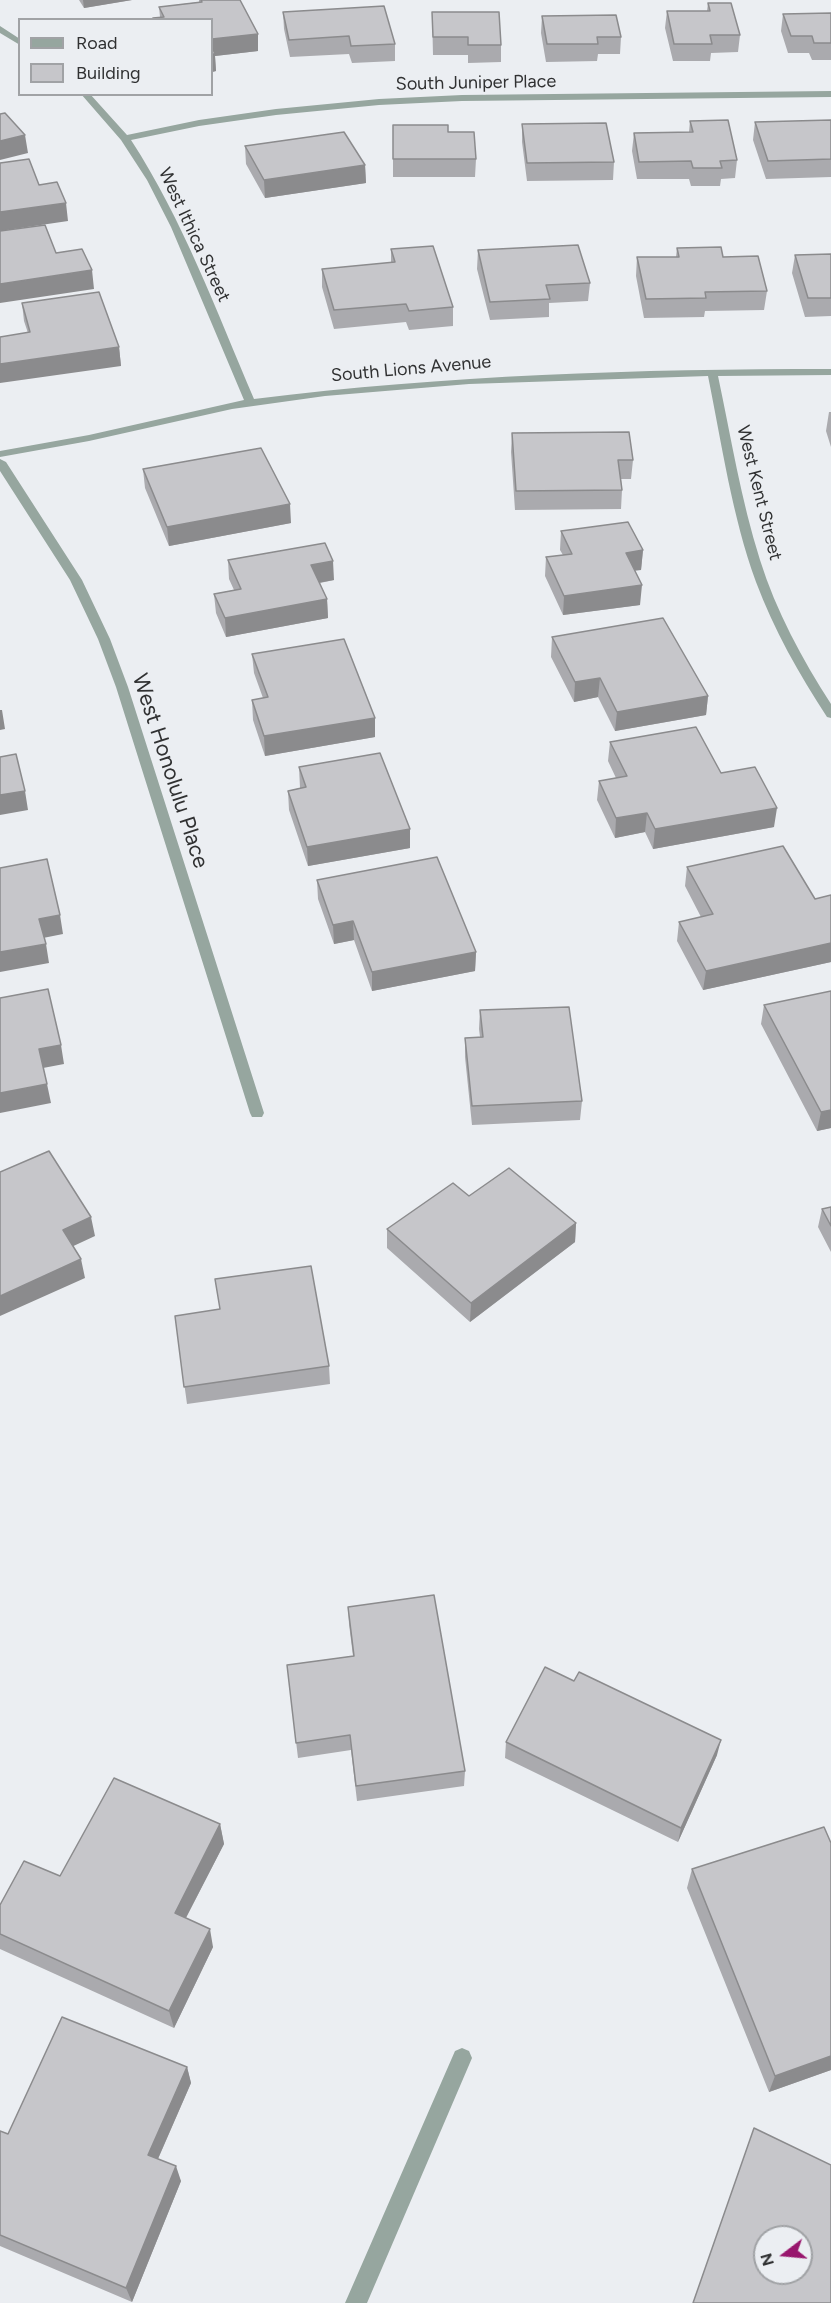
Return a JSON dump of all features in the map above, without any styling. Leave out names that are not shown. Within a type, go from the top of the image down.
[{"type":"street","points":[[0,29],[18,42]]},
{"type":"street","name":"South Juniper Place","points":[[125,138],[265,114],[379,102],[486,98],[831,94]]},
{"type":"street","name":"West Ithica Street","points":[[87,96],[125,138],[152,180],[176,227],[250,403]]},
{"type":"street","name":"West Kent Street","points":[[712,372],[748,538],[773,609],[812,686],[831,714]]},
{"type":"street","name":"South Lions Avenue","points":[[0,454],[90,437],[177,416],[250,403],[439,382],[596,373],[831,372]]},
{"type":"street","name":"West Honolulu Place","points":[[0,462],[76,580],[104,639],[126,699],[256,1113]]},
{"type":"street","points":[[356,2303],[462,2058]]},
{"type":"building","points":[[201,0],[240,0],[258,34],[213,39],[213,18],[153,18],[164,17],[159,7],[202,2]]},
{"type":"building","points":[[708,3],[731,3],[740,35],[710,35],[712,44],[674,44],[667,11],[710,11]]},
{"type":"building","points":[[384,6],[395,44],[351,46],[349,36],[289,40],[283,12]]},
{"type":"building","points":[[432,12],[499,12],[501,45],[468,45],[468,37],[433,37]]},
{"type":"building","points":[[831,13],[831,43],[814,43],[812,36],[791,36],[783,14]]},
{"type":"building","points":[[616,15],[621,37],[597,37],[598,44],[547,44],[542,16]]},
{"type":"building","points":[[5,113],[25,135],[0,141],[0,114]]},
{"type":"building","points":[[728,120],[737,160],[720,161],[722,168],[693,168],[691,161],[639,162],[634,133],[693,132],[690,121]]},
{"type":"building","points":[[831,120],[831,159],[768,161],[755,122]]},
{"type":"building","points":[[606,123],[614,162],[527,163],[522,124]]},
{"type":"building","points":[[393,125],[448,125],[448,132],[474,132],[476,159],[393,159]]},
{"type":"building","points":[[344,132],[365,165],[264,180],[245,146]]},
{"type":"building","points":[[29,159],[39,185],[57,182],[66,203],[0,212],[0,163]]},
{"type":"building","points":[[45,225],[56,253],[82,249],[92,270],[0,284],[0,231]]},
{"type":"building","points":[[578,245],[590,283],[546,285],[550,299],[490,302],[478,250]]},
{"type":"building","points":[[433,246],[453,307],[409,311],[406,304],[334,310],[322,269],[395,262],[391,249]]},
{"type":"building","points":[[721,247],[723,257],[758,256],[767,291],[705,292],[706,298],[646,299],[637,257],[679,257],[677,248]]},
{"type":"building","points":[[831,254],[831,298],[808,298],[795,255]]},
{"type":"building","points":[[99,292],[119,347],[0,364],[0,337],[30,332],[22,303]]},
{"type":"building","points":[[629,432],[633,460],[618,460],[622,490],[516,491],[512,433]]},
{"type":"building","points":[[261,448],[290,504],[167,527],[143,469]]},
{"type":"building","points":[[628,522],[643,550],[626,553],[642,585],[564,596],[546,557],[572,554],[561,531]]},
{"type":"building","points":[[325,543],[333,561],[311,565],[327,599],[225,618],[214,594],[241,589],[228,560]]},
{"type":"building","points":[[663,618],[708,696],[617,712],[600,678],[575,682],[552,637]]},
{"type":"building","points":[[344,639],[375,718],[264,736],[252,700],[268,697],[252,654]]},
{"type":"building","points":[[696,727],[721,773],[755,767],[777,808],[655,829],[647,813],[616,818],[599,781],[627,776],[610,742]]},
{"type":"building","points":[[380,753],[410,829],[307,847],[288,791],[306,787],[299,767]]},
{"type":"building","points":[[16,754],[25,791],[0,795],[0,757]]},
{"type":"building","points":[[783,846],[815,899],[831,895],[831,943],[706,971],[679,922],[713,914],[687,867]]},
{"type":"building","points":[[437,857],[476,952],[372,972],[353,921],[333,925],[317,880]]},
{"type":"building","points":[[47,859],[60,915],[39,919],[46,944],[0,952],[0,868]]},
{"type":"building","points":[[48,989],[61,1045],[39,1049],[47,1084],[0,1093],[0,998]]},
{"type":"building","points":[[831,991],[831,1110],[821,1112],[764,1005]]},
{"type":"building","points":[[569,1007],[582,1101],[472,1106],[465,1038],[483,1037],[480,1010]]},
{"type":"building","points":[[49,1151],[91,1217],[63,1230],[81,1259],[0,1296],[0,1172]]},
{"type":"building","points":[[509,1168],[576,1223],[471,1303],[387,1229],[453,1183],[469,1196]]},
{"type":"building","points":[[831,1207],[831,1226],[822,1209]]},
{"type":"building","points":[[311,1266],[329,1366],[184,1387],[175,1316],[220,1309],[215,1279]]},
{"type":"building","points":[[434,1595],[465,1771],[356,1786],[350,1735],[296,1743],[287,1665],[354,1656],[348,1607]]},
{"type":"building","points":[[545,1667],[574,1681],[579,1672],[721,1740],[681,1828],[506,1742]]},
{"type":"building","points":[[114,1778],[220,1824],[175,1913],[210,1929],[169,2011],[0,1934],[0,1905],[24,1861],[60,1876]]},
{"type":"building","points":[[824,1827],[831,1843],[831,2056],[775,2076],[692,1869]]},
{"type":"building","points":[[62,2017],[187,2067],[148,2155],[176,2166],[126,2288],[0,2235],[0,2131],[8,2134]]},
{"type":"building","points":[[754,2128],[831,2165],[831,2303],[693,2303]]}]
